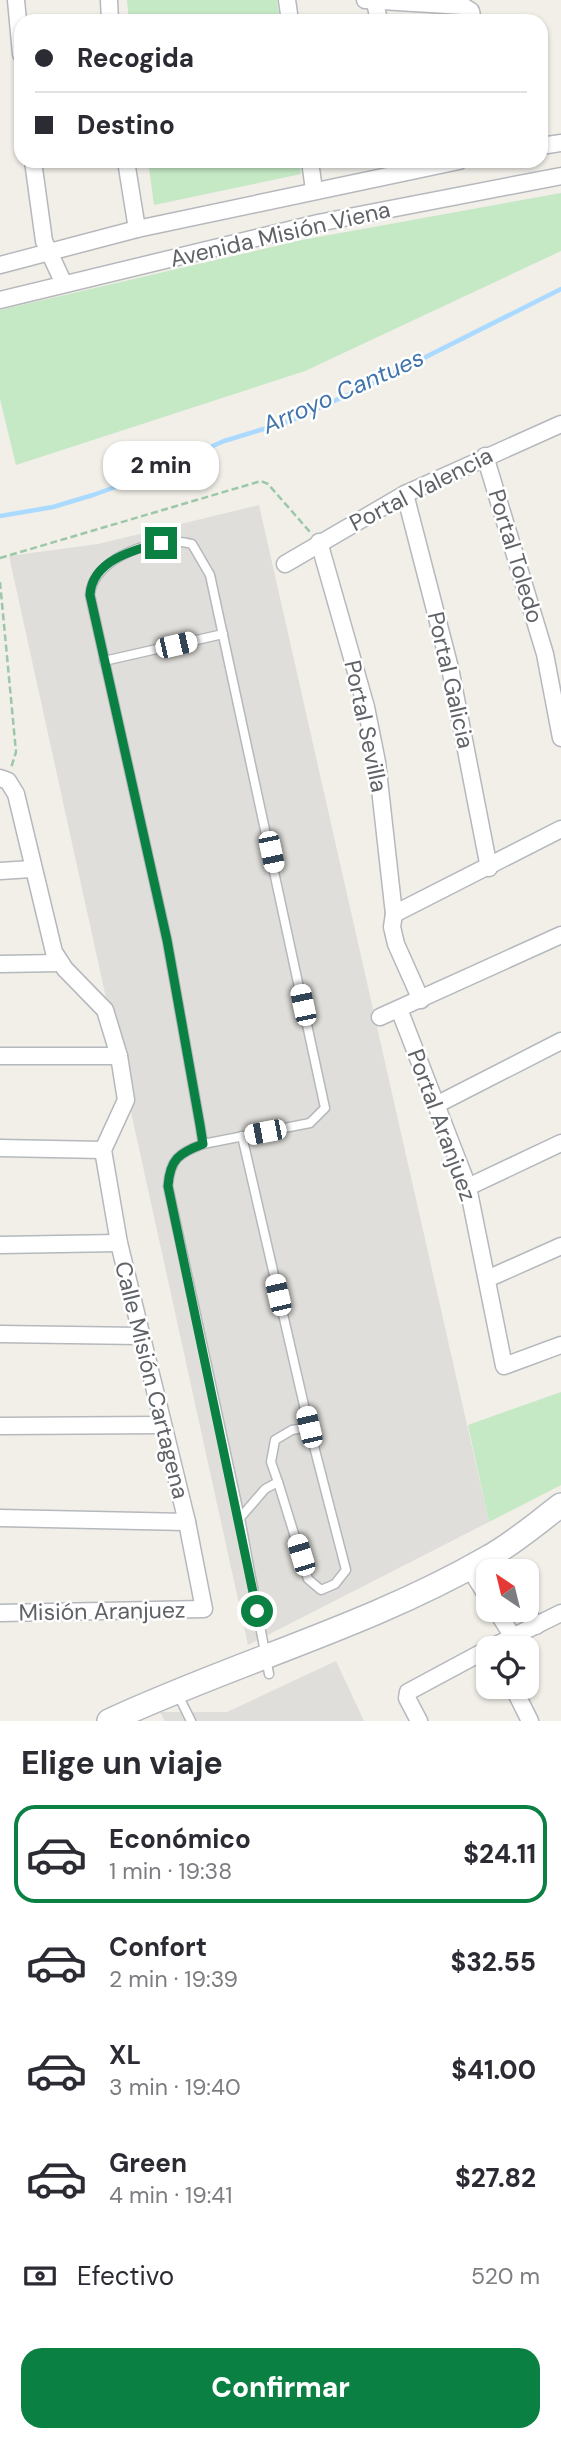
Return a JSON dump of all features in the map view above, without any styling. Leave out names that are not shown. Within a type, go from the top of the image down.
[{"type":"main road","points":[[496,1559],[561,1506]]},
{"type":"main road","points":[[499,1559],[561,1519]]},
{"type":"main road","points":[[109,1721],[151,1701],[267,1666],[391,1621],[476,1573]]},
{"type":"main road","points":[[137,1721],[187,1712],[267,1666]]},
{"type":"street","points":[[370,1],[463,6],[472,14]]},
{"type":"street","points":[[34,168],[47,253],[64,284]]},
{"type":"street","points":[[128,168],[137,229]]},
{"type":"street","points":[[311,168],[314,190]]},
{"type":"street","name":"Avenida Misión Viena","points":[[0,265],[137,229],[400,168]]},
{"type":"street","name":"Avenida Misión Viena","points":[[0,300],[318,223],[561,176]]},
{"type":"street","name":"Portal Valencia","points":[[285,564],[405,494],[561,424]]},
{"type":"street","name":"Portal Toledo","points":[[485,456],[545,654],[561,738]]},
{"type":"street","name":"Portal Galicia","points":[[405,494],[450,668],[489,868]]},
{"type":"street","name":"Portal Sevilla","points":[[319,542],[371,735],[385,819],[394,914],[392,927],[396,944],[421,1000]]},
{"type":"street","points":[[0,1148],[103,1150],[126,1100],[119,1056],[105,1010],[54,952],[16,794],[4,780]]},
{"type":"street","points":[[394,914],[561,830]]},
{"type":"street","points":[[0,870],[32,869]]},
{"type":"street","points":[[380,1017],[561,935]]},
{"type":"street","points":[[0,964],[61,963]]},
{"type":"street","name":"Portal Aranjuez","points":[[399,1009],[468,1187],[504,1366],[561,1345]]},
{"type":"street","points":[[438,1104],[561,1041]]},
{"type":"street","points":[[0,1056],[119,1056]]},
{"type":"street","points":[[468,1187],[561,1143]]},
{"type":"street","name":"Calle Misión Cartagena","points":[[103,1150],[139,1336],[187,1522],[204,1609]]},
{"type":"street","points":[[0,1245],[119,1243]]},
{"type":"street","points":[[486,1279],[561,1246]]},
{"type":"street","points":[[0,1334],[139,1336]]},
{"type":"street","points":[[0,1426],[162,1425]]},
{"type":"street","points":[[0,1518],[187,1522]]},
{"type":"street","name":"Misión Aranjuez","points":[[0,1613],[204,1609]]},
{"type":"street","points":[[515,1636],[561,1613]]},
{"type":"street","points":[[534,1622],[536,1626]]},
{"type":"street","points":[[419,1721],[407,1698],[408,1692],[476,1656]]},
{"type":"street","points":[[519,1699],[530,1721]]},
{"type":"lane","points":[[203,1144],[167,940],[90,595],[90,583],[96,573],[117,558],[144,547],[178,540],[192,544],[210,575],[325,1108],[310,1123],[203,1144],[180,1153],[173,1161],[168,1186],[240,1518],[267,1666]]},
{"type":"lane","points":[[104,661],[223,634]]},
{"type":"lane","points":[[242,1136],[309,1427],[346,1570],[335,1584],[320,1590],[308,1579],[271,1462],[275,1440],[292,1430],[309,1427]]},
{"type":"lane","points":[[240,1518],[265,1489],[278,1482]]},
{"type":"path","points":[[0,558],[261,481],[268,484],[319,542]]},
{"type":"path","points":[[0,582],[16,752],[4,780]]},
{"type":"shaded area","points":[[259,505],[489,1522],[248,1645],[9,556],[98,544]]},
{"type":"shaded area","points":[[336,1661],[364,1721],[165,1721],[160,1712],[227,1712]]},
{"type":"green space","points":[[127,0],[277,0],[279,14],[128,14]]},
{"type":"green space","points":[[149,168],[300,168],[301,174],[154,205]]},
{"type":"green space","points":[[561,193],[561,251],[305,371],[16,465],[0,399],[0,310],[302,240]]},
{"type":"green space","points":[[561,1392],[561,1485],[489,1522],[468,1425]]},
{"type":"waterway","name":"Arroyo Cantues","points":[[0,516],[53,507],[93,495],[143,477],[224,441],[290,421],[378,381],[561,289]]},
{"type":"route","points":[[161,543],[117,558],[96,573],[90,583],[90,595],[167,940],[200,1125],[203,1144],[180,1153],[173,1161],[169,1169],[168,1186],[207,1360],[257,1611]]}]
